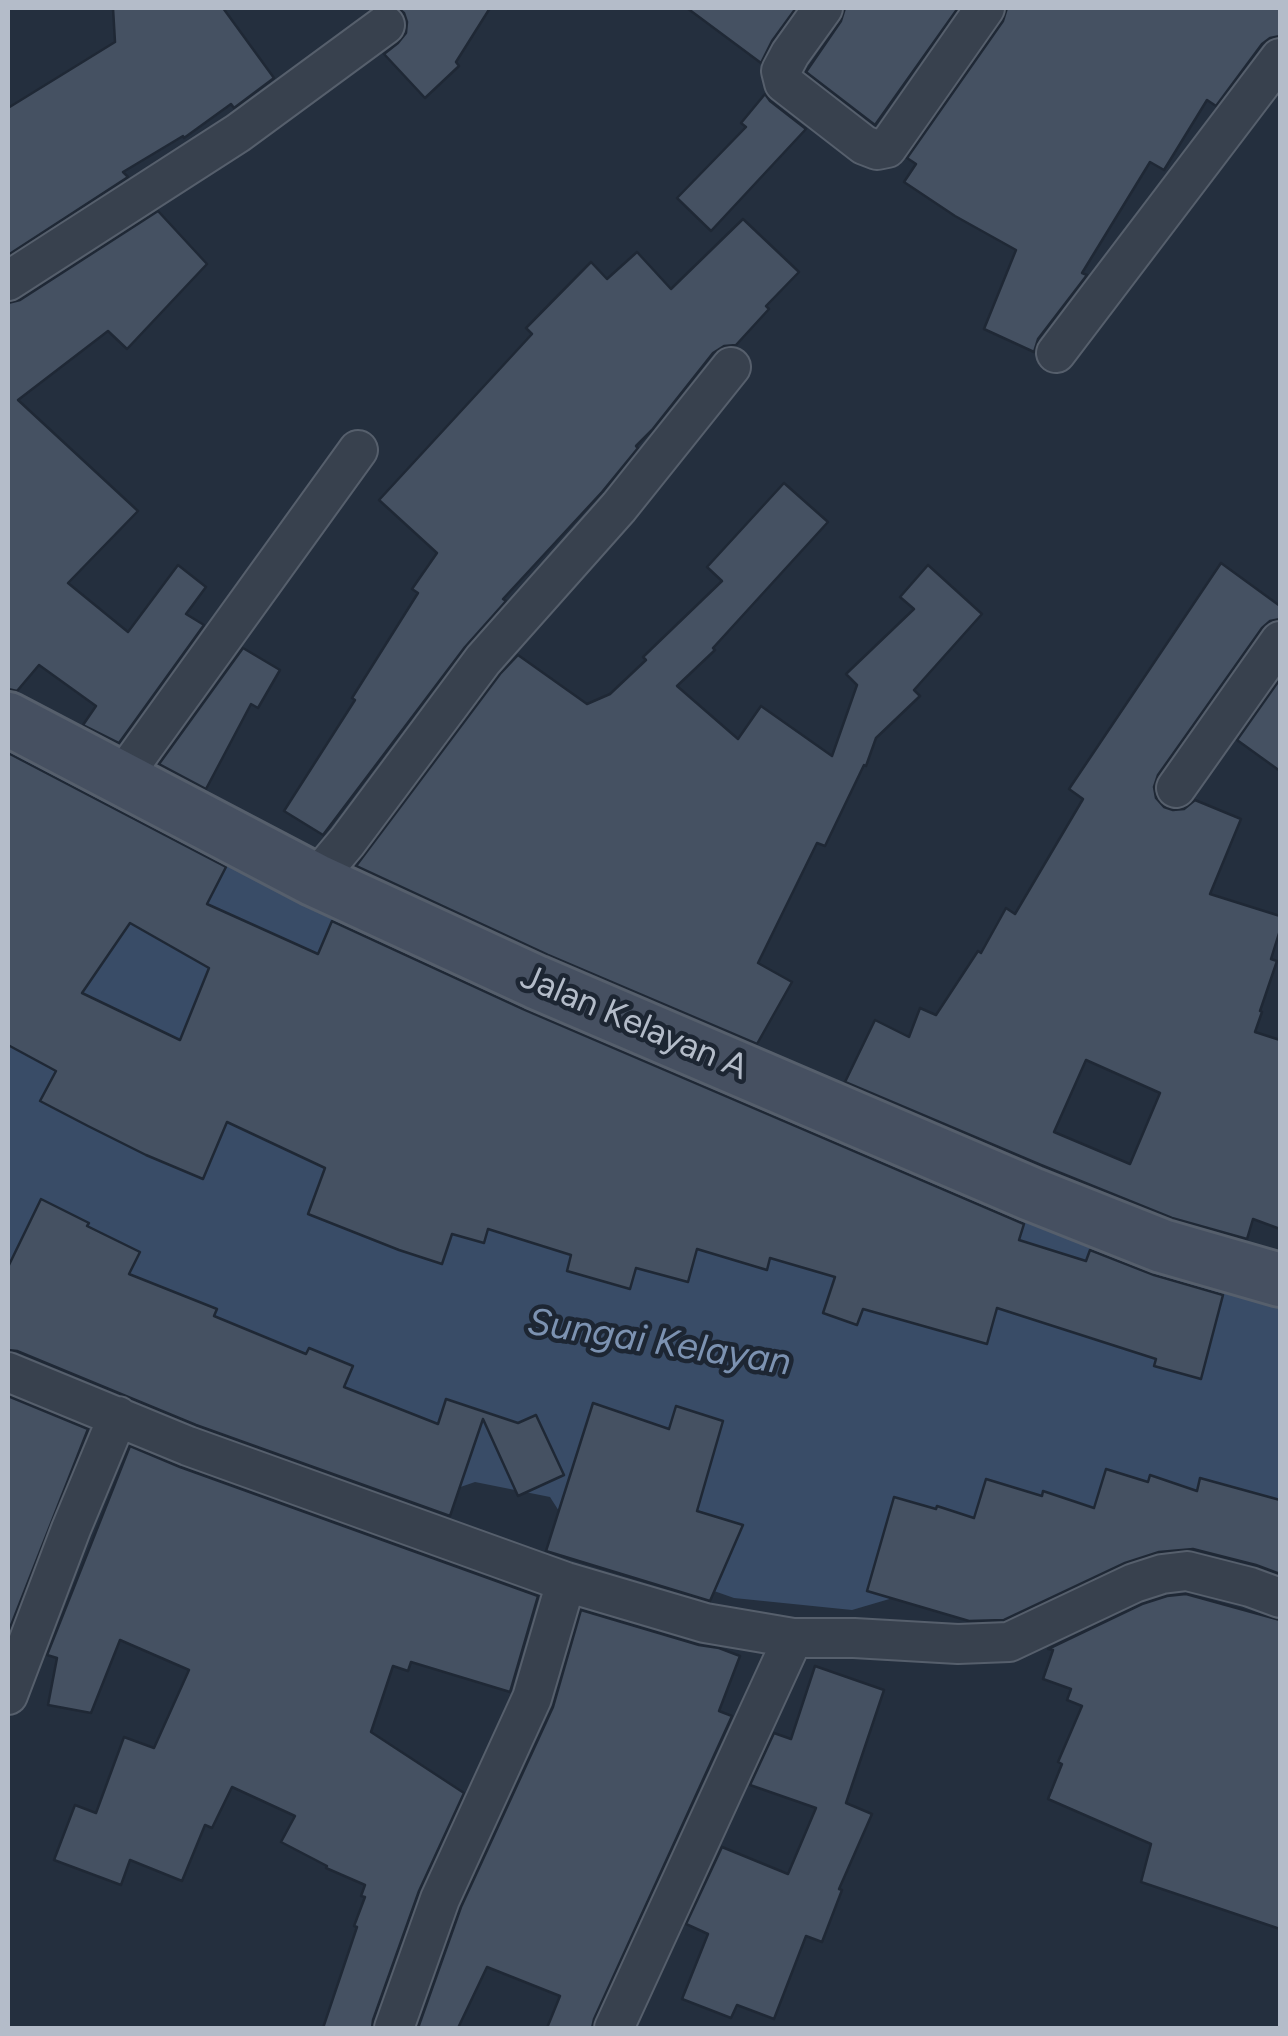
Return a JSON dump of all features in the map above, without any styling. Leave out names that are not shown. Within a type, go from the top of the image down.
[{"type":"street","points":[[823,8],[780,71],[784,83],[864,145],[877,150],[886,148],[902,129],[985,8]]},
{"type":"street","points":[[8,281],[238,133],[385,25]]},
{"type":"street","points":[[1056,353],[1280,58]]},
{"type":"street","points":[[315,880],[483,660],[619,507],[731,367]]},
{"type":"street","points":[[120,780],[358,450]]},
{"type":"street","points":[[1176,788],[1280,641]]},
{"type":"street","name":"Jalan Kelayan A","points":[[8,719],[315,880],[536,982],[1031,1194],[1162,1246],[1280,1280]]},
{"type":"street","points":[[8,1372],[188,1446],[566,1582],[705,1624],[793,1638],[1008,1642],[1134,1583],[1162,1574],[1187,1571],[1280,1598]]},
{"type":"street","points":[[8,1696],[118,1416]]},
{"type":"street","points":[[394,2028],[440,1899],[532,1698],[566,1582]]},
{"type":"street","points":[[614,2028],[793,1638]]},
{"type":"water","name":"Sungai Kelayan","points":[[8,750],[186,842],[579,1025],[1280,1299],[1280,1562],[1198,1531],[1114,1533],[852,1610],[734,1598],[580,1544],[550,1497],[475,1482],[443,1493],[8,1330]]},
{"type":"building","points":[[113,8],[223,8],[274,78],[234,108],[231,104],[184,138],[123,172],[128,177],[8,255],[8,108],[115,42]]},
{"type":"building","points":[[398,8],[490,8],[456,62],[459,66],[425,98],[384,54],[406,33],[407,22]]},
{"type":"building","points":[[687,8],[796,8],[761,63]]},
{"type":"building","points":[[845,8],[958,8],[875,125],[806,72],[841,21]]},
{"type":"building","points":[[1007,8],[1280,8],[1280,36],[1262,44],[1216,106],[1207,100],[1164,170],[1150,162],[1082,273],[1087,275],[1038,339],[1034,352],[984,329],[1016,250],[904,182],[916,164],[907,158],[1003,21]]},
{"type":"building","points":[[765,94],[806,129],[711,231],[677,198],[746,127],[741,123]]},
{"type":"building","points":[[158,211],[207,264],[127,349],[108,331],[18,400],[138,511],[68,583],[128,632],[178,565],[206,587],[186,614],[204,625],[119,743],[83,725],[96,706],[39,665],[17,691],[8,689],[8,303],[20,300]]},
{"type":"building","points":[[743,219],[799,272],[736,345],[713,353],[602,492],[503,599],[506,601],[465,647],[323,835],[284,811],[355,700],[352,698],[418,593],[412,589],[437,553],[379,500],[532,334],[526,328],[591,262],[607,279],[637,252],[671,289]]},
{"type":"building","points":[[784,483],[828,522],[715,650],[677,686],[738,739],[761,706],[832,756],[857,685],[846,674],[914,609],[900,597],[928,565],[982,614],[914,690],[920,696],[876,738],[825,846],[817,843],[758,963],[792,982],[757,1044],[548,955],[356,866],[518,655],[587,704],[610,694],[722,581],[707,567]]},
{"type":"building","points":[[1221,563],[1280,606],[1280,619],[1262,628],[1158,775],[1154,787],[1156,798],[1164,807],[1184,809],[1195,800],[1241,819],[1210,894],[1280,916],[1271,959],[1277,961],[1255,1032],[1280,1040],[1280,1229],[1253,1219],[1247,1239],[1172,1218],[845,1082],[875,1020],[909,1037],[920,1008],[936,1015],[978,951],[981,953],[1006,908],[1015,914],[1083,799],[1069,789]],"holes":[[[1086,1060],[1160,1093],[1130,1164],[1054,1132]]]},
{"type":"building","points":[[243,648],[280,670],[258,708],[251,704],[206,789],[159,764]]},
{"type":"building","points":[[1280,679],[1280,771],[1237,740]]},
{"type":"building","points":[[8,753],[226,867],[207,904],[318,954],[332,921],[523,1009],[1024,1224],[1019,1240],[1086,1261],[1090,1250],[1154,1275],[1223,1295],[1201,1379],[1154,1366],[1156,1359],[997,1308],[987,1344],[863,1309],[857,1325],[823,1313],[835,1277],[770,1258],[767,1270],[697,1249],[688,1282],[636,1268],[630,1289],[567,1271],[571,1255],[488,1229],[484,1243],[452,1234],[442,1264],[308,1214],[325,1168],[227,1122],[203,1179],[88,1126],[40,1101],[56,1071],[8,1045]],"holes":[[[130,923],[209,968],[180,1040],[82,993]]]},
{"type":"building","points":[[41,1199],[140,1252],[129,1274],[217,1309],[214,1316],[306,1354],[309,1348],[353,1366],[344,1387],[438,1424],[446,1399],[518,1423],[536,1415],[564,1475],[518,1496],[483,1419],[450,1516],[196,1425],[8,1350],[8,1267]]},
{"type":"building","points":[[8,1396],[88,1429],[8,1633]]},
{"type":"building","points":[[593,1403],[669,1429],[676,1406],[723,1421],[697,1511],[743,1525],[710,1601],[546,1551]]},
{"type":"building","points":[[130,1446],[538,1596],[510,1692],[411,1662],[408,1671],[393,1666],[371,1732],[464,1793],[419,1891],[372,2028],[323,2028],[357,1927],[354,1926],[365,1897],[361,1896],[365,1885],[281,1842],[295,1816],[232,1787],[212,1828],[205,1825],[182,1881],[130,1860],[121,1885],[54,1860],[75,1805],[96,1813],[124,1737],[154,1748],[189,1670],[120,1640],[91,1713],[48,1705],[57,1658],[47,1655]]},
{"type":"building","points":[[1106,1469],[1148,1482],[1150,1475],[1197,1491],[1200,1478],[1280,1500],[1280,1574],[1193,1549],[1159,1552],[1125,1563],[1004,1620],[969,1621],[867,1591],[894,1497],[974,1518],[986,1479],[1042,1496],[1043,1491],[1094,1508]]},
{"type":"building","points":[[1186,1594],[1280,1620],[1280,1929],[1141,1882],[1151,1844],[1048,1799],[1062,1764],[1058,1762],[1082,1706],[1067,1700],[1071,1689],[1043,1679],[1053,1650],[1048,1649],[1142,1604]]},
{"type":"building","points":[[581,1610],[740,1656],[719,1711],[732,1716],[592,2028],[547,2028],[560,1996],[487,1967],[458,2028],[418,2028],[461,1907],[553,1707]]},
{"type":"building","points":[[815,1666],[884,1690],[846,1803],[872,1814],[839,1889],[842,1890],[822,1942],[806,1936],[774,2019],[737,2005],[731,2018],[682,1999],[708,1934],[686,1924],[722,1847],[788,1874],[816,1808],[750,1785],[774,1733],[791,1739]]}]
